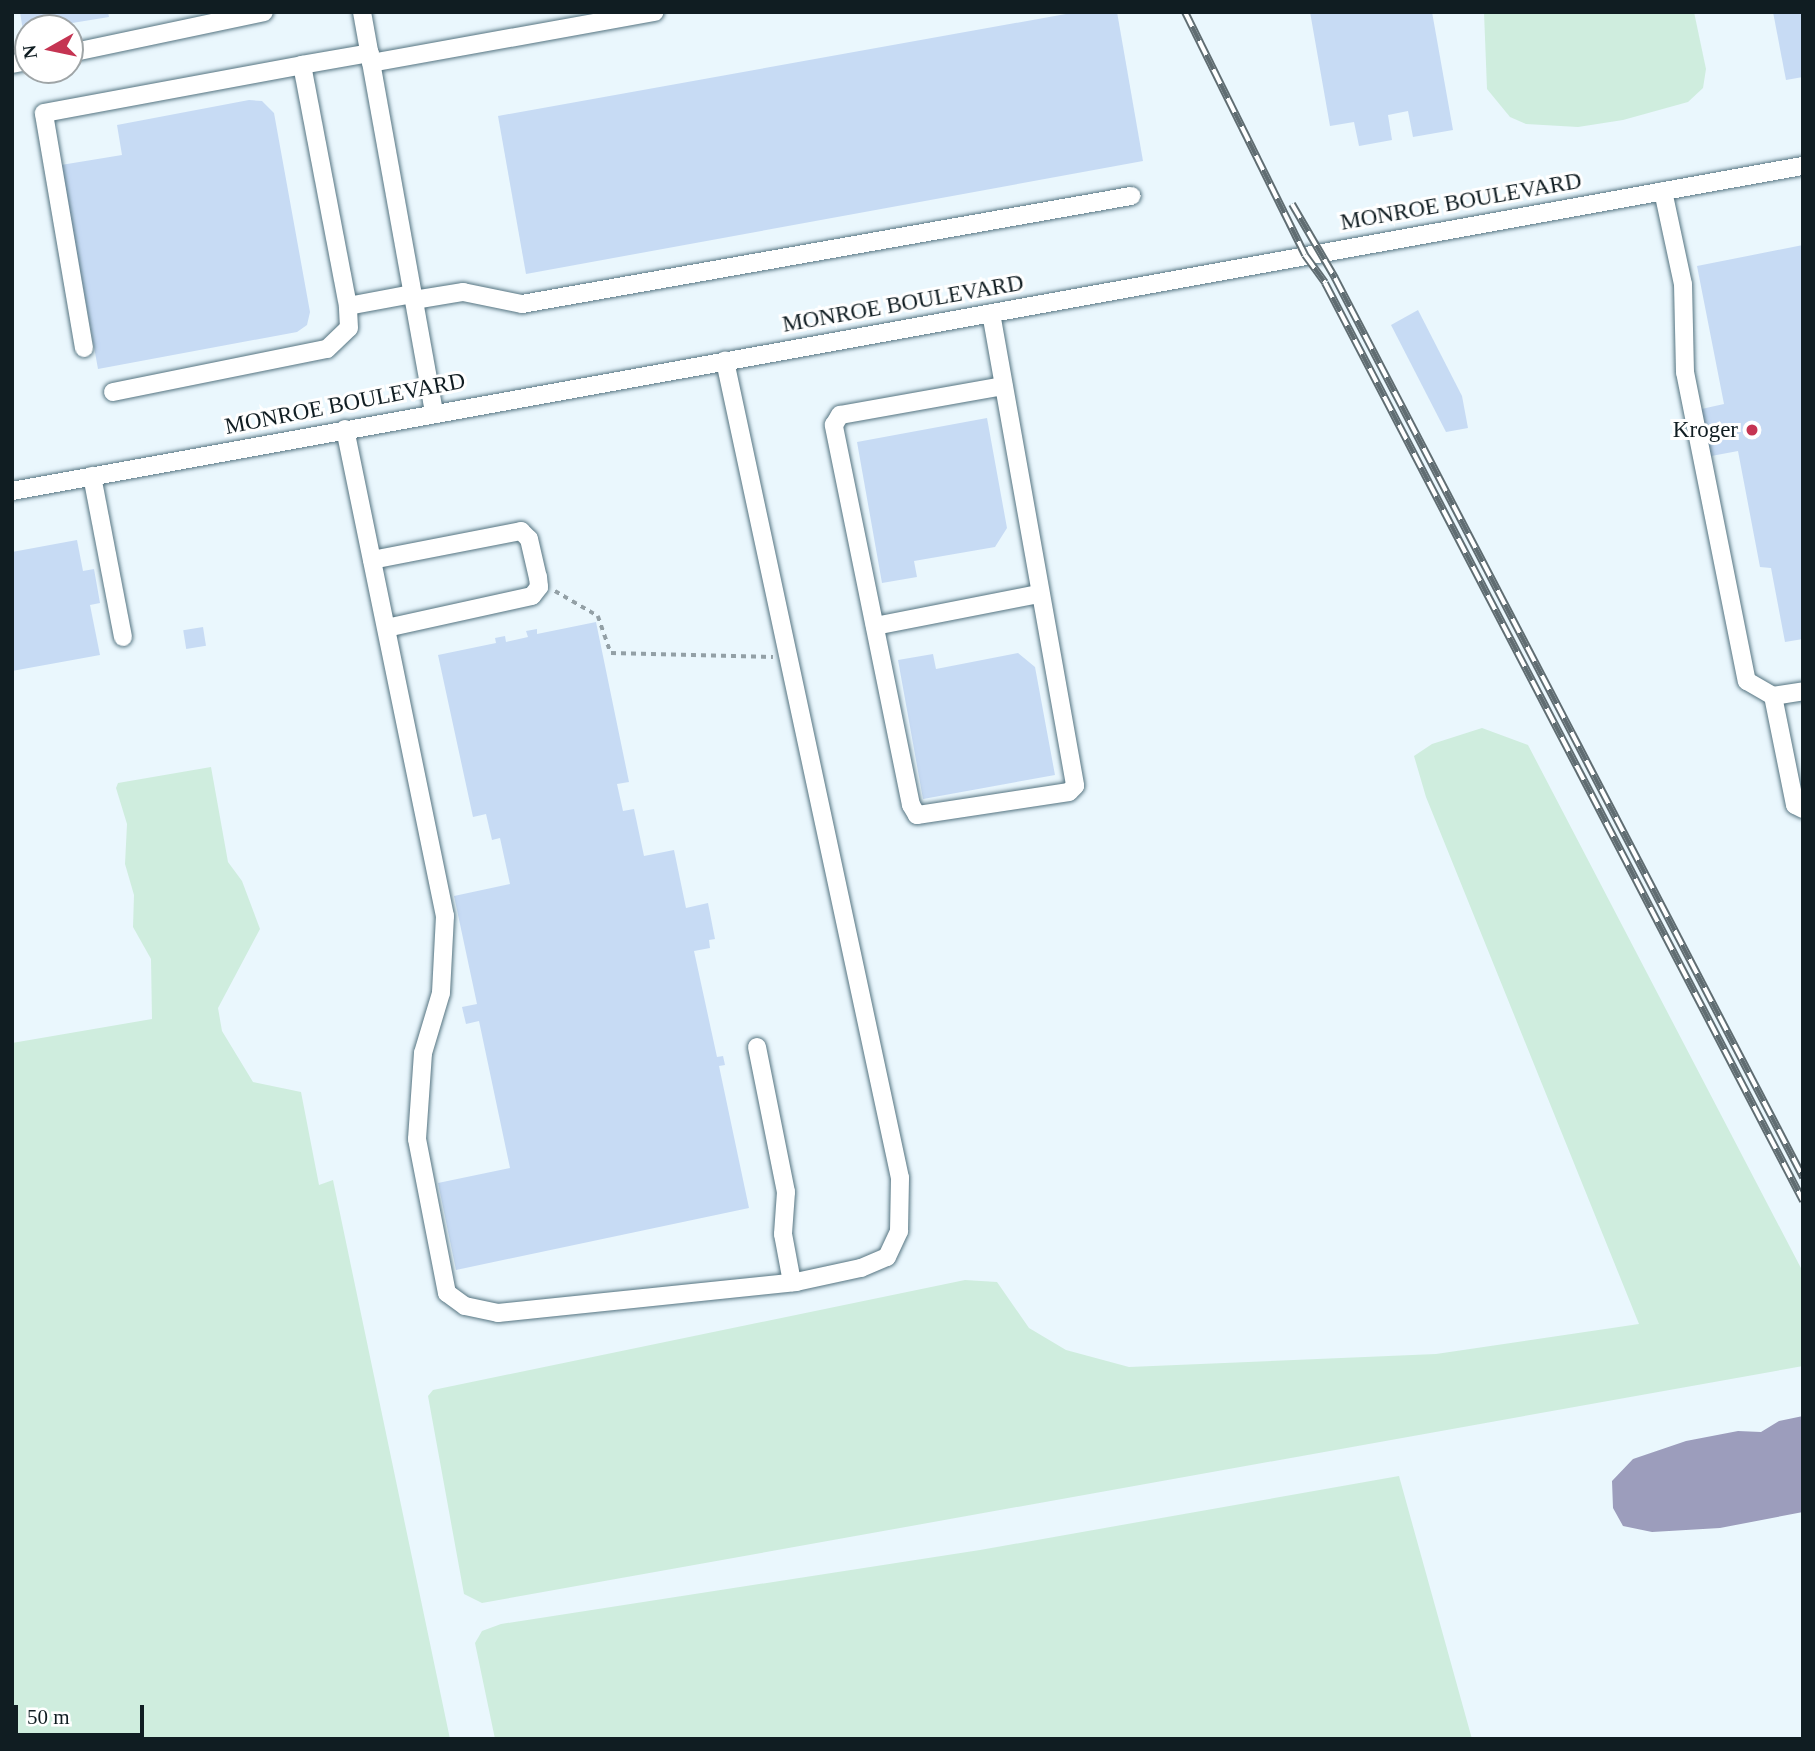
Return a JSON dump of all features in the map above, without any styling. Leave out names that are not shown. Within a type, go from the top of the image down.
[{"type":"street","points":[[84,50],[264,12]]},
{"type":"street","points":[[362,12],[435,412]]},
{"type":"street","points":[[84,348],[44,113],[302,65],[370,58],[654,12]]},
{"type":"street","points":[[113,392],[327,349],[349,328],[348,306],[302,65]]},
{"type":"street","name":"MONROE BOULEVARD","points":[[12,491],[435,412],[1803,166]]},
{"type":"street","points":[[1663,191],[1683,284],[1685,372],[1747,681],[1773,696],[1803,691]]},
{"type":"street","points":[[348,306],[463,292],[522,304],[1131,196]]},
{"type":"street","points":[[991,313],[1038,594],[1075,786],[1069,792],[917,815],[911,805],[834,425],[840,415],[1003,386]]},
{"type":"street","points":[[345,429],[445,916],[441,992],[424,1053],[417,1139],[447,1293],[465,1306],[498,1313],[792,1282],[861,1268],[887,1257],[899,1231],[900,1178],[725,361]]},
{"type":"street","points":[[92,476],[123,637]]},
{"type":"street","points":[[372,560],[521,531],[529,539],[539,587],[532,596],[386,628]]},
{"type":"street","points":[[875,626],[1038,594]]},
{"type":"street","points":[[1773,696],[1795,805],[1803,809]]},
{"type":"street","points":[[757,1047],[786,1192],[783,1234],[792,1282]]},
{"type":"path","points":[[539,587],[562,593],[598,616],[611,653],[618,655],[789,657]]},
{"type":"green space","points":[[1484,12],[1694,12],[1706,69],[1703,88],[1688,102],[1623,120],[1578,127],[1526,124],[1510,117],[1487,89]]},
{"type":"green space","points":[[1482,728],[1528,745],[1803,1272],[1803,1366],[482,1603],[464,1594],[428,1396],[433,1390],[965,1280],[997,1282],[1029,1328],[1066,1350],[1129,1367],[1436,1354],[1639,1324],[1426,797],[1414,756],[1432,744]]},
{"type":"green space","points":[[211,767],[228,862],[242,881],[260,929],[218,1008],[222,1031],[253,1082],[301,1092],[319,1185],[333,1180],[450,1739],[12,1739],[12,1043],[152,1019],[151,959],[133,927],[134,895],[125,864],[127,824],[116,788],[118,783]]},
{"type":"green space","points":[[1399,1476],[1472,1739],[495,1739],[475,1643],[482,1631],[501,1624],[980,1550]]},
{"type":"water","points":[[1803,1416],[1803,1512],[1720,1528],[1652,1532],[1623,1526],[1613,1508],[1612,1481],[1633,1459],[1686,1441],[1738,1431],[1761,1432],[1779,1421]]},
{"type":"building","points":[[108,12],[109,17],[84,21],[84,14],[20,14]]},
{"type":"building","points":[[1077,12],[1117,12],[1143,161],[526,274],[498,116]]},
{"type":"building","points":[[1310,12],[1432,12],[1453,130],[1413,137],[1408,111],[1388,115],[1392,140],[1359,146],[1354,122],[1330,126]]},
{"type":"building","points":[[1773,12],[1803,12],[1803,77],[1786,80]]},
{"type":"building","points":[[249,100],[262,101],[274,113],[310,312],[307,325],[297,332],[98,369],[61,165],[122,155],[117,125]]},
{"type":"building","name":"Kroger","points":[[1803,245],[1803,639],[1785,642],[1771,568],[1760,567],[1738,451],[1706,457],[1697,410],[1724,404],[1697,266]]},
{"type":"building","points":[[1418,310],[1462,396],[1468,428],[1446,432],[1391,325]]},
{"type":"building","points":[[987,418],[1007,528],[995,547],[914,561],[917,577],[882,583],[857,442]]},
{"type":"building","points":[[77,540],[83,571],[94,569],[100,603],[90,605],[100,655],[12,671],[12,552]]},
{"type":"building","points":[[596,622],[629,782],[617,784],[623,811],[634,809],[644,856],[674,850],[686,908],[708,903],[715,939],[709,940],[710,948],[694,951],[717,1057],[723,1056],[725,1065],[719,1066],[749,1208],[456,1270],[438,1183],[510,1168],[479,1021],[466,1024],[462,1007],[477,1004],[454,896],[510,884],[500,838],[492,840],[486,814],[473,817],[438,655],[496,643],[495,638],[505,636],[506,642],[528,637],[526,631],[537,629],[537,634]]},
{"type":"building","points":[[203,627],[206,646],[186,649],[183,630]]},
{"type":"building","points":[[1018,653],[1035,667],[1055,775],[923,799],[898,660],[933,654],[936,669]]},
{"type":"railway","points":[[1185,12],[1305,255],[1325,283],[1803,1201]]},
{"type":"railway","points":[[1292,204],[1335,278],[1803,1177]]},
{"type":"place","name":"Kroger","points":[[1752,430]]}]
